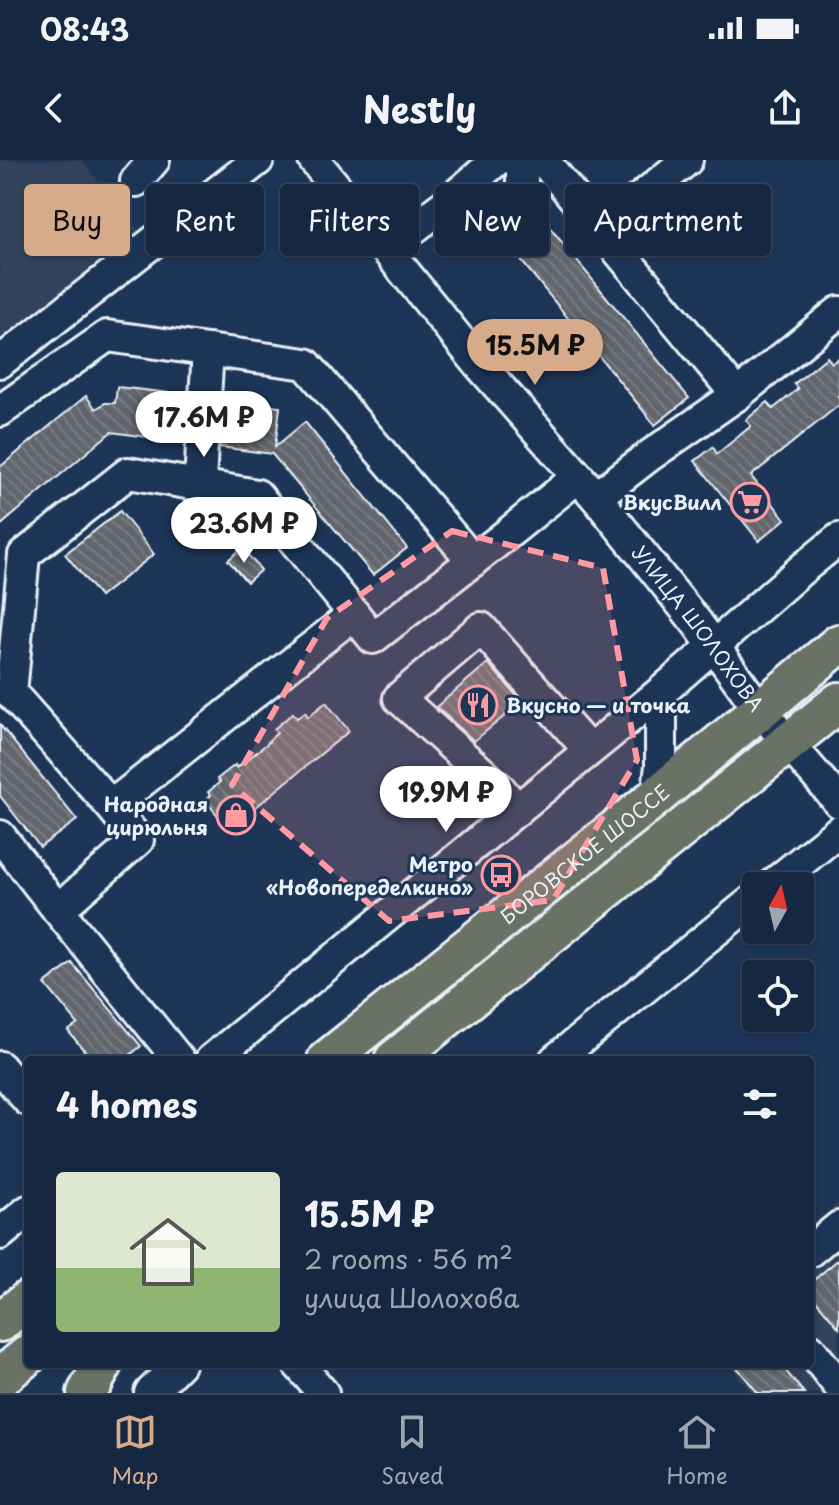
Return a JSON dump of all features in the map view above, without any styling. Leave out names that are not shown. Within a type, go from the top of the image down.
[{"type":"main road","name":"БОРОВСКОЕ ШОССЕ","points":[[332,1056],[657,796],[839,644]]},
{"type":"main road","name":"БОРОВСКОЕ ШОССЕ","points":[[399,1056],[839,702]]},
{"type":"main road","points":[[0,1322],[24,1303]]},
{"type":"main road","points":[[0,1378],[24,1358]]},
{"type":"main road","points":[[87,1393],[101,1368]]},
{"type":"street","points":[[0,362],[258,160]]},
{"type":"street","name":"УЛИЦА ШОЛОХОВА","points":[[314,160],[333,184]]},
{"type":"street","points":[[419,224],[497,160]]},
{"type":"street","points":[[516,160],[522,168],[522,184]]},
{"type":"street","points":[[543,160],[565,187]]},
{"type":"street","points":[[658,184],[687,160]]},
{"type":"street","name":"УЛИЦА ШОЛОХОВА","points":[[392,256],[478,363],[587,487],[697,623],[760,710],[839,802]]},
{"type":"street","points":[[622,256],[737,395]]},
{"type":"street","points":[[58,910],[138,840],[11,693],[9,608],[24,555],[128,473],[257,495],[373,638],[473,561],[587,487],[635,479],[839,312]]},
{"type":"street","points":[[0,411],[107,336],[306,364],[473,561]]},
{"type":"street","points":[[205,398],[208,350]]},
{"type":"street","points":[[200,485],[202,445]]},
{"type":"street","points":[[216,1056],[661,692],[839,539]]},
{"type":"street","points":[[111,806],[354,614]]},
{"type":"street","points":[[517,810],[500,789],[399,698],[481,628],[589,750]]},
{"type":"street","points":[[657,796],[661,766],[661,692]]},
{"type":"street","points":[[788,872],[839,831]]},
{"type":"street","points":[[0,836],[176,1056]]},
{"type":"street","points":[[560,1056],[742,909]]},
{"type":"street","points":[[0,1067],[24,1095]]},
{"type":"street","points":[[0,1234],[24,1214]]},
{"type":"street","points":[[814,1248],[839,1227]]},
{"type":"street","points":[[814,1354],[839,1386]]},
{"type":"street","points":[[150,1393],[175,1368]]},
{"type":"street","points":[[301,1368],[323,1393]]},
{"type":"highlighted area","points":[[452,531],[603,568],[637,760],[553,900],[389,921],[232,785],[327,618]]},
{"type":"shaded area","points":[[0,160],[81,160],[101,184],[24,184],[24,256],[116,256],[0,349]]},
{"type":"shaded area","points":[[130,220],[142,235],[130,245]]},
{"type":"shaded area","points":[[839,1203],[839,1393],[752,1393],[732,1368],[814,1368],[814,1223]]},
{"type":"building","points":[[549,226],[565,246],[565,256],[573,256],[689,398],[655,425],[517,256],[549,256]]},
{"type":"building","points":[[827,357],[832,363],[839,358],[839,405],[751,476],[785,519],[759,541],[695,461],[713,447],[717,454],[751,426],[746,420],[768,402],[773,409],[798,389],[794,384]]},
{"type":"building","points":[[117,387],[187,395],[189,407],[203,416],[214,414],[223,400],[280,407],[275,447],[305,422],[407,548],[373,575],[272,454],[220,447],[218,436],[204,427],[193,429],[185,442],[111,432],[0,526],[0,467],[86,396],[96,409],[105,403],[115,403]]},
{"type":"building","points":[[120,511],[154,554],[100,597],[65,554]]},
{"type":"building","points":[[242,548],[261,570],[247,582],[228,560]]},
{"type":"building","name":"Вкусно — и точка","points":[[488,663],[522,702],[474,741],[436,707]]},
{"type":"building","points":[[326,702],[349,731],[229,829],[205,800],[211,795],[208,792],[220,782],[217,779],[235,765],[237,768],[269,742],[277,733],[274,729],[293,713],[297,718],[305,712],[308,717]]},
{"type":"building","points":[[0,725],[77,820],[40,847],[0,796]]},
{"type":"building","points":[[72,963],[141,1046],[129,1056],[89,1056],[68,1031],[78,1024],[45,984]]},
{"type":"building","points":[[839,1259],[839,1328],[814,1298],[814,1280]]},
{"type":"building","points":[[737,1368],[783,1368],[804,1393],[758,1393]]},
{"type":"tunnel","points":[[202,445],[205,398]]},
{"type":"place","name":"ВкусВилл","points":[[750,502]]},
{"type":"place","name":"Вкусно — и точка","points":[[478,705]]},
{"type":"place","name":"Народная цирюльня","points":[[236,815]]},
{"type":"place","name":"Метро «Новопеределкино»","points":[[501,875]]}]
